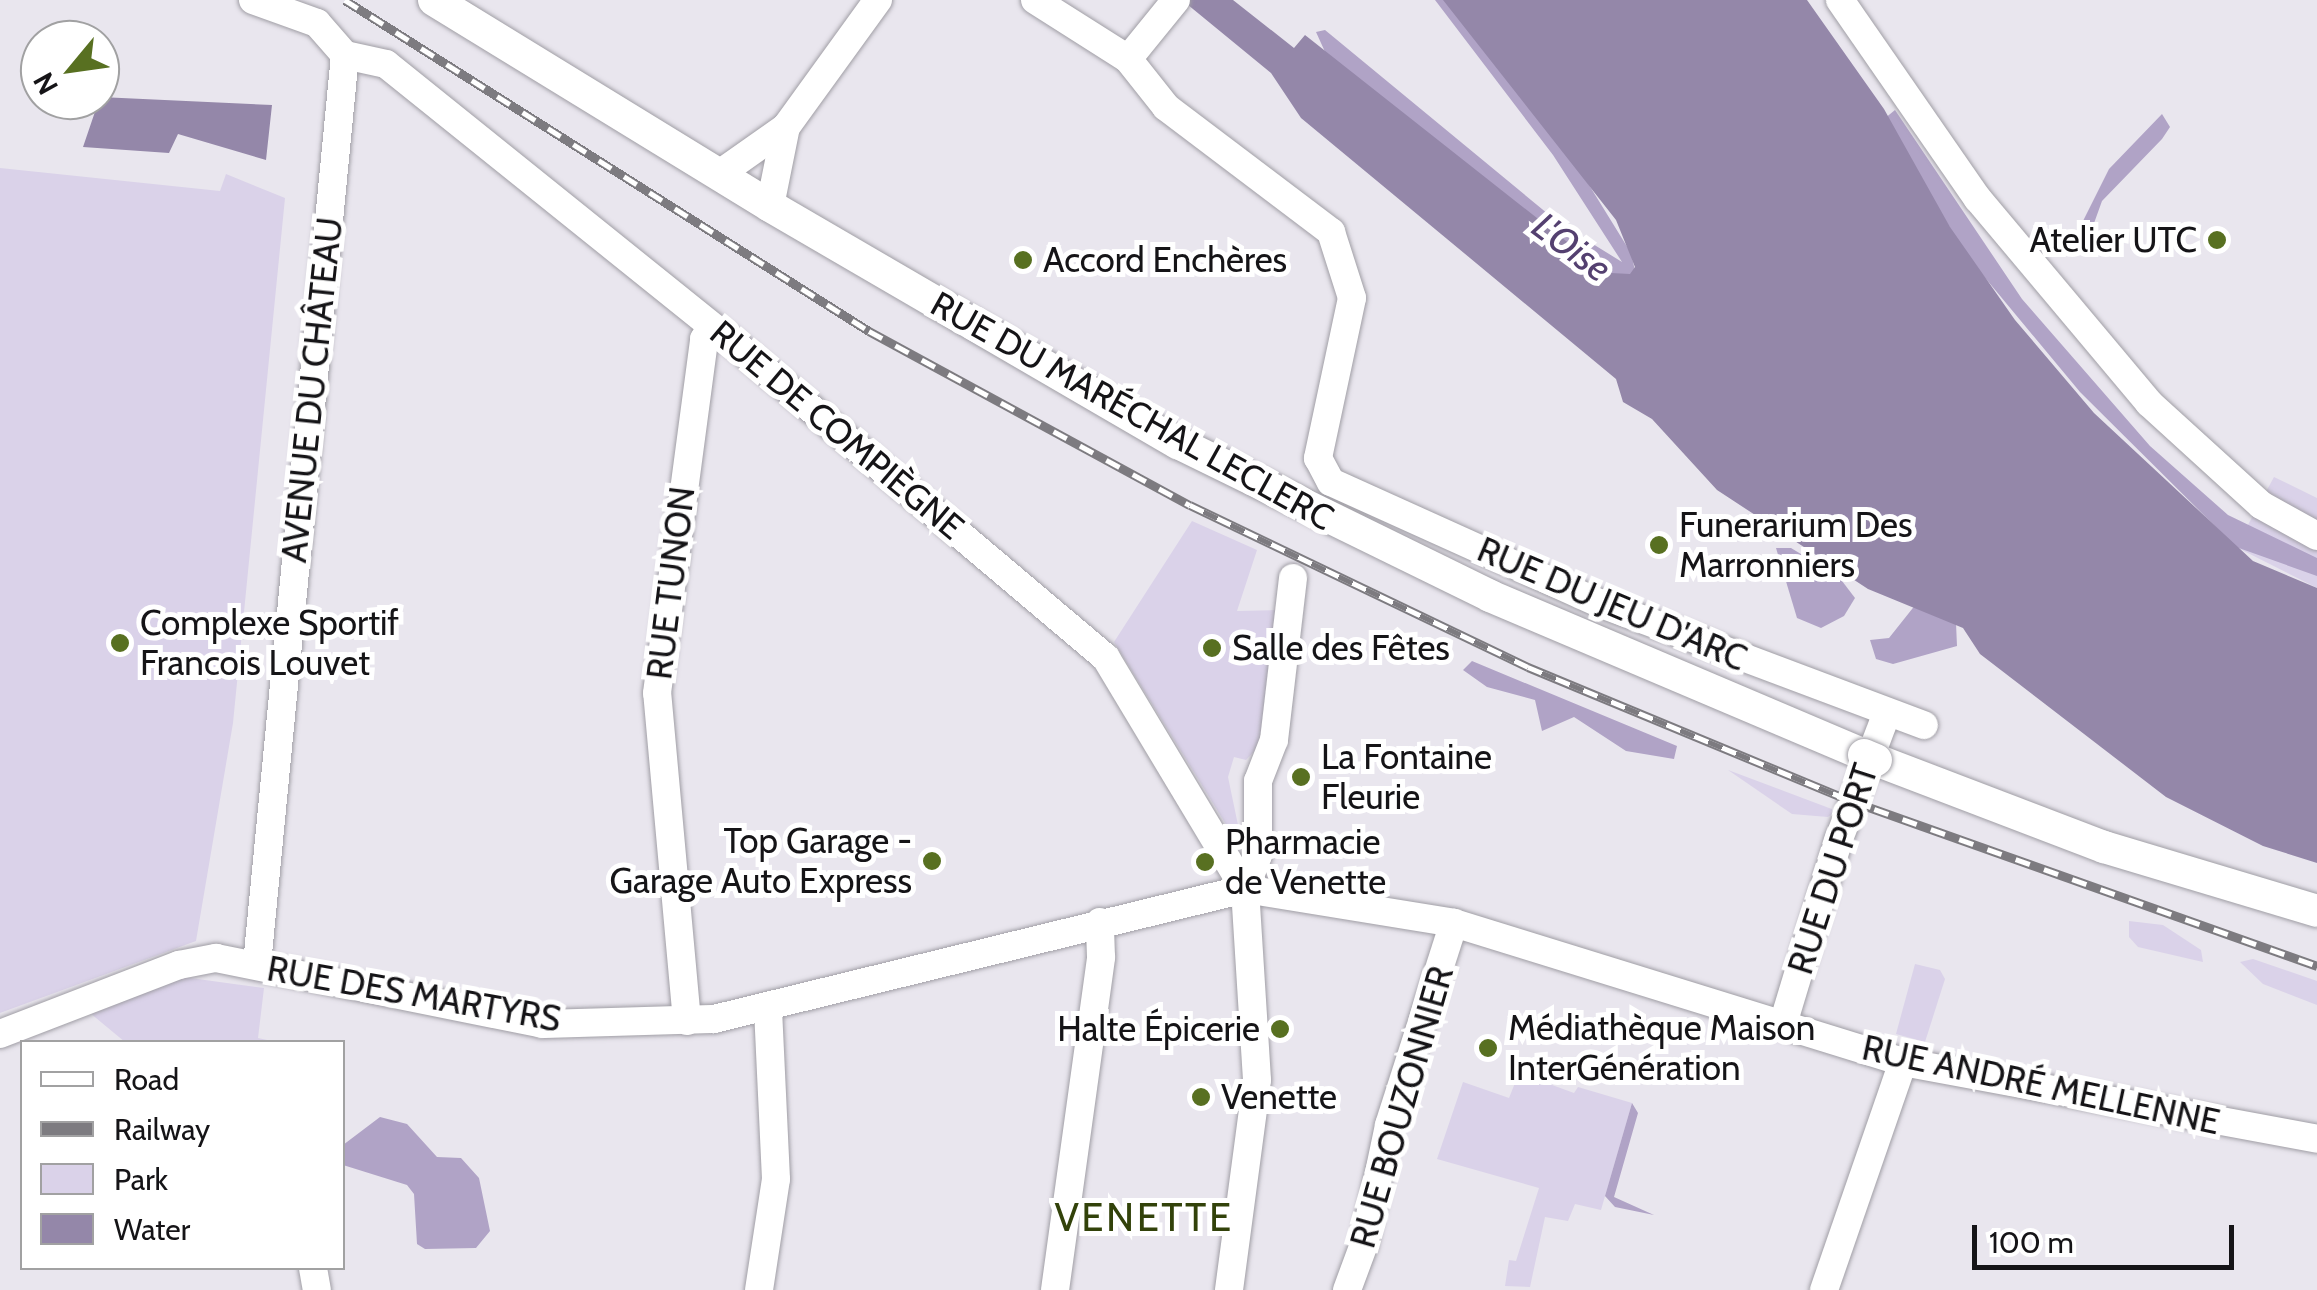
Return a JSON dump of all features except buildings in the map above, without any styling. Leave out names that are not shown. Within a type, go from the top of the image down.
[{"type":"main road","name":"RUE DU MARÉCHAL LECLERC","points":[[434,0],[1036,364],[1288,499],[1578,636],[1870,758],[2104,847],[2317,911]]},
{"type":"street","points":[[253,0],[317,23],[345,55]]},
{"type":"street","points":[[718,174],[768,154],[878,0]]},
{"type":"street","points":[[1035,0],[1128,58],[1167,10]]},
{"type":"street","points":[[1840,0],[1978,199],[2149,404],[2261,505],[2317,536]]},
{"type":"street","name":"RUE DE COMPIÈGNE","points":[[345,55],[386,64],[1093,642],[1245,889]]},
{"type":"street","name":"AVENUE DU CHÂTEAU","points":[[257,964],[345,55]]},
{"type":"street","name":"RUE DU JEU D'ARC","points":[[1128,58],[1166,107],[1331,232],[1352,298],[1318,458],[1320,471],[1348,490],[1599,603],[1886,715],[1924,725]]},
{"type":"street","points":[[768,154],[770,206]]},
{"type":"street","name":"RUE TUNON","points":[[688,1021],[657,693],[701,358],[712,327]]},
{"type":"street","points":[[1229,1290],[1258,1080],[1245,889],[1258,855],[1258,782],[1274,740],[1293,578]]},
{"type":"street","name":"RUE DU PORT","points":[[1783,1024],[1839,839],[1886,715]]},
{"type":"street","name":"RUE DES MARTYRS","points":[[0,1034],[179,965],[216,958],[542,1024],[688,1021],[768,1007],[1245,889]]},
{"type":"street","name":"RUE ANDRÉ MELLENNE","points":[[1245,889],[1454,923],[1903,1062],[2317,1139]]},
{"type":"street","points":[[1055,1290],[1100,922]]},
{"type":"street","name":"RUE BOUZONNIER","points":[[1347,1290],[1389,1125],[1454,923]]},
{"type":"street","points":[[759,1290],[776,1179],[768,1007]]},
{"type":"street","points":[[1824,1290],[1903,1062]]},
{"type":"green space","name":"Complexe Sportif Francois Louvet","points":[[0,168],[220,191],[226,174],[285,198],[233,723],[196,941],[0,1013]]},
{"type":"green space","points":[[2274,477],[2317,498],[2317,588],[2236,547]]},
{"type":"green space","points":[[1192,521],[1257,550],[1237,611],[1283,610],[1265,740],[1246,760],[1234,757],[1228,777],[1238,825],[1244,824],[1245,843],[1238,844],[1114,642]]},
{"type":"green space","points":[[1728,770],[1837,811],[1828,817],[1792,814]]},
{"type":"green space","points":[[2129,921],[2163,925],[2201,950],[2203,962],[2138,947],[2129,937]]},
{"type":"green space","points":[[2253,959],[2317,981],[2317,1005],[2263,984],[2240,962]]},
{"type":"green space","points":[[1915,964],[1940,970],[1945,979],[1925,1042],[1896,1034]]},
{"type":"green space","points":[[183,977],[264,988],[258,1038],[267,1040],[123,1040],[90,1013]]},
{"type":"green space","points":[[1519,1073],[1574,1093],[1578,1087],[1632,1103],[1601,1210],[1575,1204],[1568,1221],[1545,1217],[1530,1287],[1505,1286],[1509,1260],[1516,1261],[1539,1188],[1437,1159],[1463,1082],[1509,1098]]},
{"type":"shaded area","points":[[1435,0],[1450,0],[1573,159],[1631,253],[1636,275],[1607,276],[1326,54],[1316,32],[1325,30],[1559,223],[1622,262],[1553,155]]},
{"type":"shaded area","points":[[1895,110],[2022,299],[2150,446],[2228,515],[2317,558],[2317,576],[2236,547],[2080,392],[1967,256],[1884,119]]},
{"type":"shaded area","points":[[2162,114],[2170,127],[2162,139],[2102,201],[2093,226],[2081,225],[2109,169]]},
{"type":"shaded area","points":[[1776,548],[1791,548],[1839,577],[1855,598],[1844,616],[1821,628],[1797,618]]},
{"type":"shaded area","points":[[1920,599],[1956,623],[1957,646],[1893,664],[1876,659],[1870,640],[1889,638]]},
{"type":"shaded area","points":[[1472,661],[1677,746],[1674,759],[1626,751],[1574,717],[1542,731],[1535,700],[1487,687],[1463,670]]},
{"type":"shaded area","points":[[1632,1103],[1638,1113],[1614,1197],[1654,1215],[1615,1207],[1605,1196]]},
{"type":"shaded area","points":[[380,1117],[407,1124],[437,1157],[461,1158],[479,1178],[490,1231],[476,1248],[425,1249],[417,1244],[414,1194],[407,1185],[345,1166],[345,1143]]},
{"type":"water","name":"L'Oise","points":[[1182,0],[1233,0],[1294,48],[1305,35],[1566,241],[1611,273],[1630,274],[1635,267],[1616,220],[1443,0],[1807,0],[1884,109],[1950,227],[2015,320],[2094,413],[2253,561],[2317,588],[2317,863],[2263,846],[2166,797],[1980,654],[1963,628],[1868,589],[1717,490],[1652,419],[1623,402],[1616,379],[1301,118],[1271,73]]},
{"type":"water","points":[[120,98],[272,105],[266,160],[178,134],[169,153],[83,147],[92,120],[120,120]]},
{"type":"railway","points":[[345,0],[869,331],[1190,505],[1528,667],[1846,799],[2317,966]]},
{"type":"place","name":"Atelier UTC","points":[[2217,240]]},
{"type":"place","name":"Accord Enchères","points":[[1023,260]]},
{"type":"place","name":"Funerarium Des Marronniers","points":[[1659,545]]},
{"type":"place","name":"Complexe Sportif Francois Louvet","points":[[120,643]]},
{"type":"place","name":"Salle des Fêtes","points":[[1212,648]]},
{"type":"place","name":"La Fontaine Fleurie","points":[[1301,777]]},
{"type":"place","name":"Top Garage - Garage Auto Express","points":[[932,861]]},
{"type":"place","name":"Pharmacie de Venette","points":[[1205,862]]},
{"type":"place","name":"Halte Épicerie","points":[[1280,1029]]},
{"type":"place","name":"Médiathèque Maison InterGénération","points":[[1488,1048]]},
{"type":"place","name":"Venette","points":[[1201,1097]]},
{"type":"district","name":"VENETTE","points":[[1144,1217]]}]
